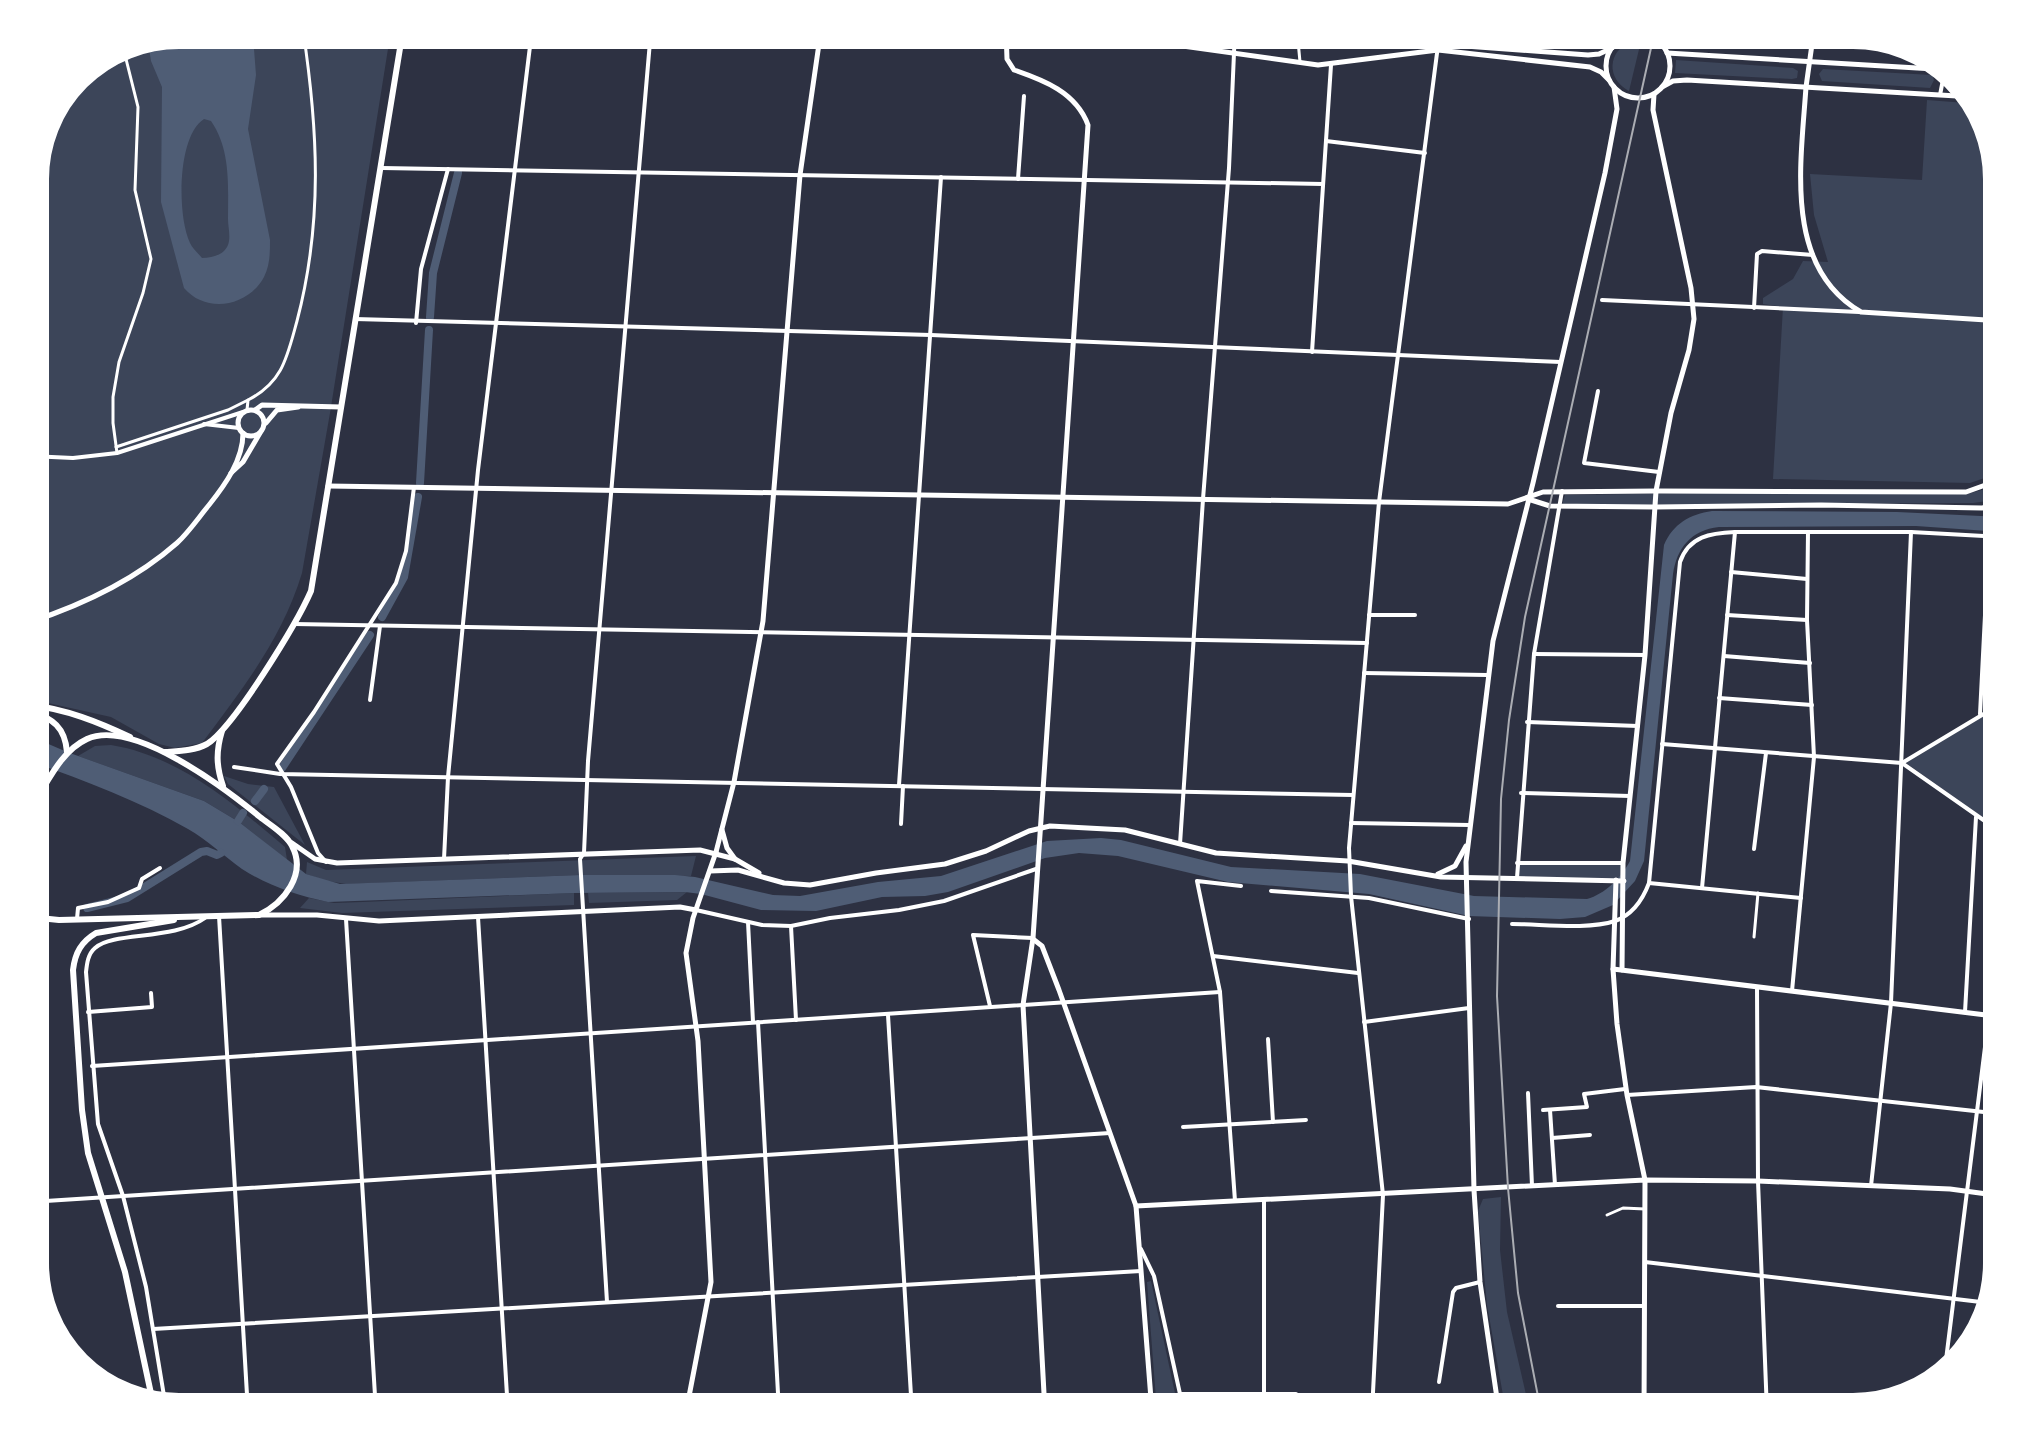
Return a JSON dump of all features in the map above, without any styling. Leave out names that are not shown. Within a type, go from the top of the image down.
[{"type":"main road","points":[[165,752],[195,749],[222,731],[294,624],[314,579],[401,44]]},
{"type":"main road","points":[[44,708],[54,708],[99,722],[144,744]]},
{"type":"main road","points":[[44,716],[62,729],[67,752]]},
{"type":"main road","points":[[222,731],[217,762],[223,786]]},
{"type":"main road","points":[[44,787],[67,752],[88,739],[116,735],[165,752],[223,786],[291,842],[297,867],[288,891],[276,905],[259,915],[44,919]]},
{"type":"main road","points":[[151,1395],[130,1293],[88,1153],[82,1110],[73,970],[81,945],[96,933],[197,916]]},
{"type":"street","points":[[117,450],[248,400],[265,391],[286,361],[300,309],[315,227],[313,115],[305,44]]},
{"type":"street","points":[[444,859],[448,777],[477,488],[530,44]]},
{"type":"street","points":[[607,1302],[580,859],[584,853],[587,780],[650,44]]},
{"type":"street","points":[[689,1398],[711,1282],[696,1026],[686,953],[734,782],[761,633],[800,175],[819,44]]},
{"type":"street","points":[[1006,44],[1007,59],[1014,70],[1054,85],[1086,120],[1085,180],[1033,938],[1023,1005],[1045,1398]]},
{"type":"street","points":[[1170,44],[1331,65],[1438,47],[1594,55],[1617,44]]},
{"type":"street","points":[[1180,844],[1235,44]]},
{"type":"street","points":[[1298,44],[1300,63]]},
{"type":"street","points":[[1373,1398],[1383,1195],[1348,861],[1379,502],[1438,44]]},
{"type":"street","points":[[1811,44],[1799,194],[1813,255],[1832,291],[1861,312]]},
{"type":"street","points":[[1662,45],[1667,53],[1669,72],[1662,87]]},
{"type":"street","points":[[1438,47],[1590,67],[1601,72],[1614,87],[1632,98],[1654,94],[1677,80],[1959,96]]},
{"type":"street","points":[[1609,80],[1606,64],[1612,48]]},
{"type":"street","points":[[1667,53],[1928,67]]},
{"type":"street","points":[[117,450],[113,397],[119,362],[148,278],[151,259],[135,190],[138,107],[125,56]]},
{"type":"street","points":[[1312,352],[1331,65]]},
{"type":"street","points":[[1940,95],[1944,80]]},
{"type":"street","points":[[1497,1398],[1480,1282],[1474,1190],[1466,878],[1468,841],[1495,629],[1561,362],[1615,123],[1614,87]]},
{"type":"street","points":[[1618,919],[1645,655],[1656,491],[1671,413],[1692,335],[1694,305],[1653,110],[1654,94]]},
{"type":"street","points":[[1018,179],[1024,96]]},
{"type":"street","points":[[1326,141],[1425,153]]},
{"type":"street","points":[[381,167],[1323,184]]},
{"type":"street","points":[[416,323],[421,269],[448,169]]},
{"type":"street","points":[[901,824],[909,635],[941,177]]},
{"type":"street","points":[[1754,308],[1757,254],[1762,251],[1813,255]]},
{"type":"street","points":[[1602,300],[1988,320]]},
{"type":"street","points":[[355,319],[931,335],[1561,362]]},
{"type":"street","points":[[1598,391],[1584,463],[1659,472]]},
{"type":"street","points":[[231,474],[243,445],[238,421],[248,400]]},
{"type":"street","points":[[44,457],[73,458],[117,450],[255,410],[262,405],[341,407]]},
{"type":"street","points":[[44,617],[110,588],[179,542],[243,462],[277,410],[299,406]]},
{"type":"street","points":[[255,410],[261,414],[265,424]]},
{"type":"street","points":[[202,424],[252,436],[261,432]]},
{"type":"street","points":[[328,486],[1508,504],[1538,493],[1562,491],[1966,492],[1988,484]]},
{"type":"street","points":[[326,862],[318,853],[288,781],[280,774],[277,764],[396,583],[403,564],[414,487]]},
{"type":"street","points":[[1517,878],[1521,793],[1534,654],[1562,491]]},
{"type":"street","points":[[1528,499],[1540,505],[1558,506],[1988,507]]},
{"type":"street","points":[[1702,888],[1735,532]]},
{"type":"street","points":[[1512,924],[1587,924],[1618,919],[1637,905],[1649,883],[1680,562],[1693,541],[1708,534],[1735,532],[1911,532],[1988,536]]},
{"type":"street","points":[[1792,991],[1814,757],[1807,620],[1808,532]]},
{"type":"street","points":[[1871,1186],[1891,1003],[1911,532]]},
{"type":"street","points":[[1980,714],[1988,556]]},
{"type":"street","points":[[1731,572],[1807,579]]},
{"type":"street","points":[[1369,615],[1415,615]]},
{"type":"street","points":[[1727,615],[1807,620]]},
{"type":"street","points":[[294,624],[1367,643]]},
{"type":"street","points":[[370,700],[380,626]]},
{"type":"street","points":[[1534,654],[1645,655]]},
{"type":"street","points":[[1723,656],[1810,663]]},
{"type":"street","points":[[1364,673],[1487,675]]},
{"type":"street","points":[[1719,698],[1812,705]]},
{"type":"street","points":[[1902,763],[1988,710]]},
{"type":"street","points":[[1527,722],[1638,726]]},
{"type":"street","points":[[1662,744],[1902,763],[1988,824]]},
{"type":"street","points":[[1754,849],[1766,753]]},
{"type":"street","points":[[234,767],[280,774],[1353,795]]},
{"type":"street","points":[[1521,793],[1630,796]]},
{"type":"street","points":[[1965,1012],[1976,817]]},
{"type":"street","points":[[1351,823],[1470,825]]},
{"type":"street","points":[[710,871],[729,869],[791,885],[810,885],[945,864],[1040,828],[1112,828],[1229,854],[1348,861],[1433,876],[1624,881]]},
{"type":"street","points":[[722,830],[727,848],[735,859]]},
{"type":"street","points":[[1433,876],[1455,866],[1468,841]]},
{"type":"street","points":[[291,842],[306,855],[326,862],[694,850],[716,852],[735,859],[765,877]]},
{"type":"street","points":[[1517,863],[1623,863]]},
{"type":"street","points":[[77,919],[78,908],[108,902],[139,888],[142,879],[160,868]]},
{"type":"street","points":[[259,915],[304,914],[379,921],[680,907],[776,927],[944,901],[1036,869]]},
{"type":"street","points":[[1616,880],[1617,969],[1626,1092],[1645,1180],[1644,1396],[1660,1398]]},
{"type":"street","points":[[1235,1201],[1220,992],[1197,881],[1241,886]]},
{"type":"street","points":[[1649,883],[1801,898]]},
{"type":"street","points":[[1271,891],[1350,894],[1469,918]]},
{"type":"street","points":[[1754,937],[1758,893]]},
{"type":"street","points":[[164,1396],[146,1287],[123,1196],[100,1132],[86,981],[88,960],[95,948],[107,942],[180,931],[207,916]]},
{"type":"street","points":[[219,916],[247,1398]]},
{"type":"street","points":[[478,917],[507,1398]]},
{"type":"street","points":[[346,919],[375,1398]]},
{"type":"street","points":[[748,922],[778,1398]]},
{"type":"street","points":[[791,926],[796,1020]]},
{"type":"street","points":[[990,1007],[973,935],[1033,938],[1042,946],[1136,1206],[1151,1396],[1116,1398]]},
{"type":"street","points":[[1213,956],[1359,973]]},
{"type":"street","points":[[1617,969],[1988,1015]]},
{"type":"street","points":[[1757,987],[1758,1181],[1767,1398]]},
{"type":"street","points":[[92,1066],[1220,992]]},
{"type":"street","points":[[88,1012],[152,1007],[151,993]]},
{"type":"street","points":[[1364,1022],[1471,1008]]},
{"type":"street","points":[[888,1014],[911,1398]]},
{"type":"street","points":[[1946,1360],[1988,1022]]},
{"type":"street","points":[[1268,1039],[1273,1122]]},
{"type":"street","points":[[1543,1110],[1587,1107],[1584,1094],[1756,1087],[1988,1112]]},
{"type":"street","points":[[1528,1093],[1532,1186]]},
{"type":"street","points":[[1550,1110],[1555,1185]]},
{"type":"street","points":[[1183,1127],[1306,1120]]},
{"type":"street","points":[[44,1201],[1110,1133]]},
{"type":"street","points":[[1552,1138],[1590,1135]]},
{"type":"street","points":[[1136,1206],[1645,1180],[1758,1181],[1988,1194]]},
{"type":"street","points":[[1264,1199],[1264,1398]]},
{"type":"street","points":[[1607,1215],[1623,1208],[1645,1209]]},
{"type":"street","points":[[1139,1247],[1154,1276],[1182,1398]]},
{"type":"street","points":[[1643,1262],[1982,1302]]},
{"type":"street","points":[[153,1329],[1141,1271]]},
{"type":"street","points":[[1439,1382],[1453,1292],[1456,1288],[1480,1282]]},
{"type":"street","points":[[1558,1306],[1643,1306]]},
{"type":"street","points":[[1181,1394],[1296,1394]]},
{"type":"shaded area","points":[[253,44],[256,75],[248,129],[270,240],[270,254],[264,277],[257,287],[237,301],[215,304],[193,296],[184,288],[161,202],[162,87],[149,48],[162,45]],"holes":[[[204,119],[211,121],[225,156],[228,181],[229,239],[221,254],[202,258],[191,245],[183,215],[184,159],[195,128]]]},
{"type":"shaded area","points":[[389,44],[330,413],[302,573],[294,597],[260,662],[202,743],[175,748],[159,744],[111,717],[44,702],[44,171],[58,120],[72,97],[90,78],[112,62],[136,51],[162,45]]},
{"type":"shaded area","points":[[1640,44],[1629,91],[1616,80],[1612,65],[1618,51],[1624,46]]},
{"type":"shaded area","points":[[1676,60],[1793,68],[1798,71],[1797,78],[1792,79],[1675,73]]},
{"type":"shaded area","points":[[1823,69],[1932,75],[1934,80],[1930,88],[1822,81],[1819,74]]},
{"type":"shaded area","points":[[1927,100],[1964,103],[1974,120],[1987,162],[1988,477],[1970,483],[1773,479],[1783,307],[1763,304],[1763,298],[1793,279],[1803,261],[1828,262],[1814,215],[1810,174],[1922,180]]},
{"type":"shaded area","points":[[1988,488],[1988,501],[1562,505],[1565,495],[1770,492],[1967,494]]},
{"type":"shaded area","points":[[1712,511],[1897,512],[1988,516],[1988,531],[1916,526],[1719,527],[1693,536],[1682,548],[1673,574],[1644,861],[1635,881],[1613,905],[1585,917],[1469,916],[1369,894],[1228,882],[1118,856],[1079,853],[1045,858],[948,892],[882,897],[816,911],[761,910],[685,892],[328,902],[262,880],[242,869],[195,833],[150,809],[44,766],[44,742],[204,801],[239,822],[306,874],[340,884],[580,875],[675,875],[773,895],[800,896],[878,882],[941,876],[1047,841],[1101,838],[1121,840],[1231,867],[1360,874],[1474,896],[1587,899],[1612,884],[1630,861],[1664,545],[1672,531],[1696,515]]},
{"type":"shaded area","points":[[1988,713],[1988,821],[1906,763]]},
{"type":"shaded area","points":[[111,745],[160,760],[204,784],[285,847],[287,860],[239,822],[204,801],[78,756],[95,746]]},
{"type":"shaded area","points":[[224,776],[248,784],[274,787],[305,845],[228,784]]},
{"type":"shaded area","points":[[696,856],[691,876],[580,875],[346,884],[306,874],[307,862],[326,870]]},
{"type":"shaded area","points":[[1517,863],[1623,863],[1624,881],[1517,878]]},
{"type":"shaded area","points":[[687,892],[677,900],[589,903],[588,893]]},
{"type":"shaded area","points":[[574,893],[574,905],[342,913],[300,908],[309,898],[334,903]]},
{"type":"shaded area","points":[[1501,1197],[1500,1250],[1507,1312],[1527,1398],[1504,1398],[1487,1305],[1478,1211],[1483,1199]]},
{"type":"shaded area","points":[[1151,1281],[1176,1398],[1156,1398],[1147,1282]]},
{"type":"waterway","points":[[430,317],[433,273],[458,173]]},
{"type":"waterway","points":[[420,483],[429,330]]},
{"type":"waterway","points":[[382,617],[404,577],[418,497]]},
{"type":"waterway","points":[[282,768],[370,635]]},
{"type":"waterway","points":[[255,801],[264,789]]},
{"type":"waterway","points":[[238,821],[243,813]]},
{"type":"waterway","points":[[87,908],[127,898],[201,852],[221,853]]},
{"type":"tram line","points":[[1538,1398],[1518,1293],[1508,1188],[1497,996],[1501,799],[1525,617],[1652,44]]}]
